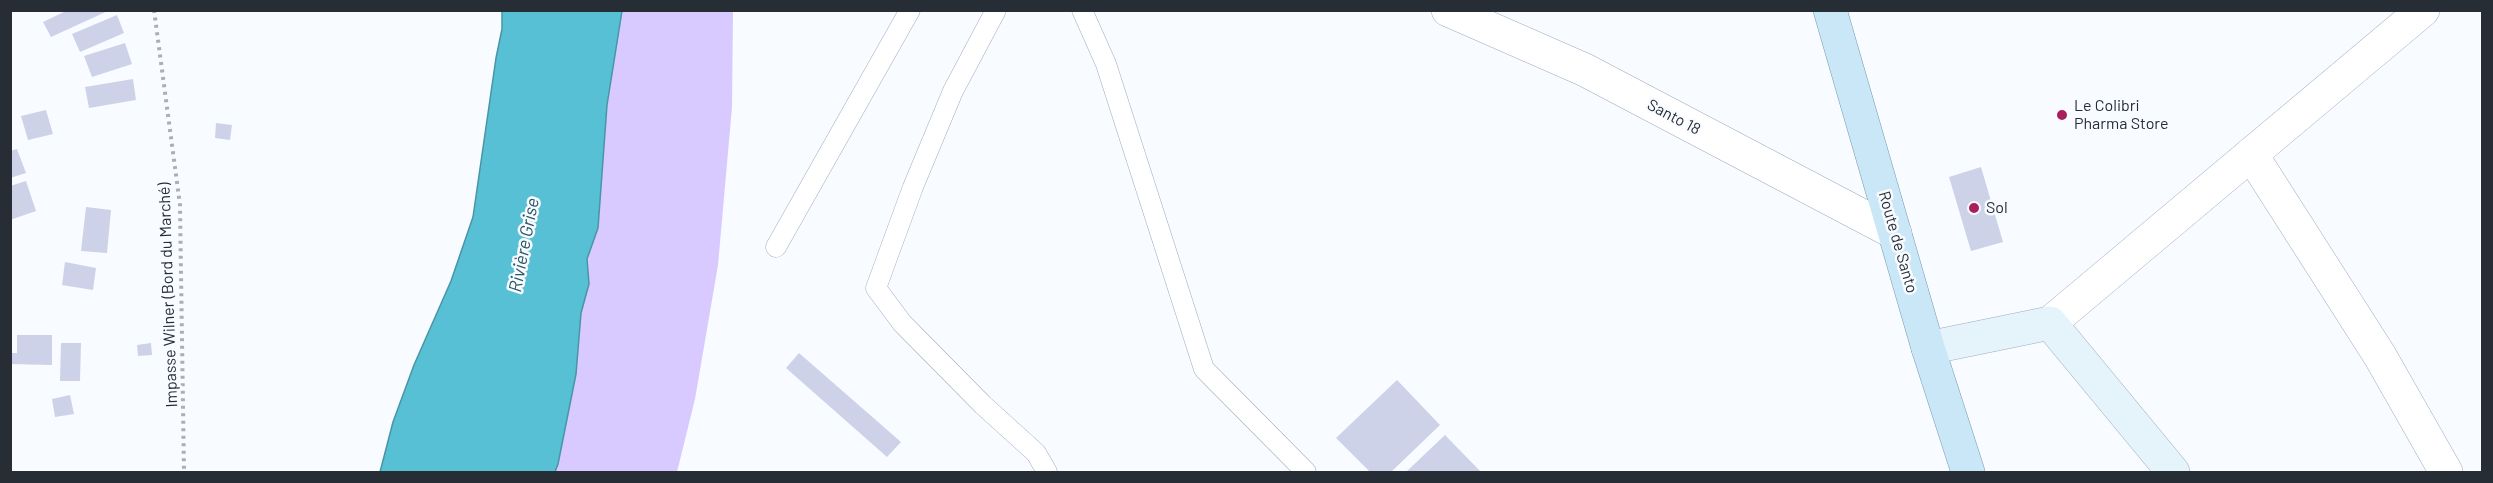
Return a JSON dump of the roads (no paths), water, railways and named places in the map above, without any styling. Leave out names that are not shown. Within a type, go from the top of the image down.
[{"type":"main road","name":"Route de Santo","points":[[1830,10],[1929,348],[1968,472]]},
{"type":"street","name":"Santo 18","points":[[1448,10],[1585,70],[1895,233]]},
{"type":"street","points":[[1929,348],[2050,323],[2423,10]]},
{"type":"street","points":[[2251,154],[2380,357],[2446,472]]},
{"type":"street","points":[[2050,323],[2173,472]]},
{"type":"lane","points":[[776,247],[910,10]]},
{"type":"lane","points":[[996,10],[954,91],[913,187],[876,288],[902,323],[983,405],[1036,453],[1047,472]]},
{"type":"lane","points":[[1082,10],[1106,64],[1204,369],[1306,472]]},
{"type":"water","name":"Rivière Grise","points":[[502,11],[622,11],[607,105],[598,228],[587,259],[589,284],[581,313],[576,374],[558,464],[555,472],[380,472],[393,422],[414,365],[451,281],[473,217],[502,29]]},
{"type":"place","name":"Le Colibri Pharma Store","points":[[2062,115]]},
{"type":"place","name":"Sol","points":[[1974,208]]}]
